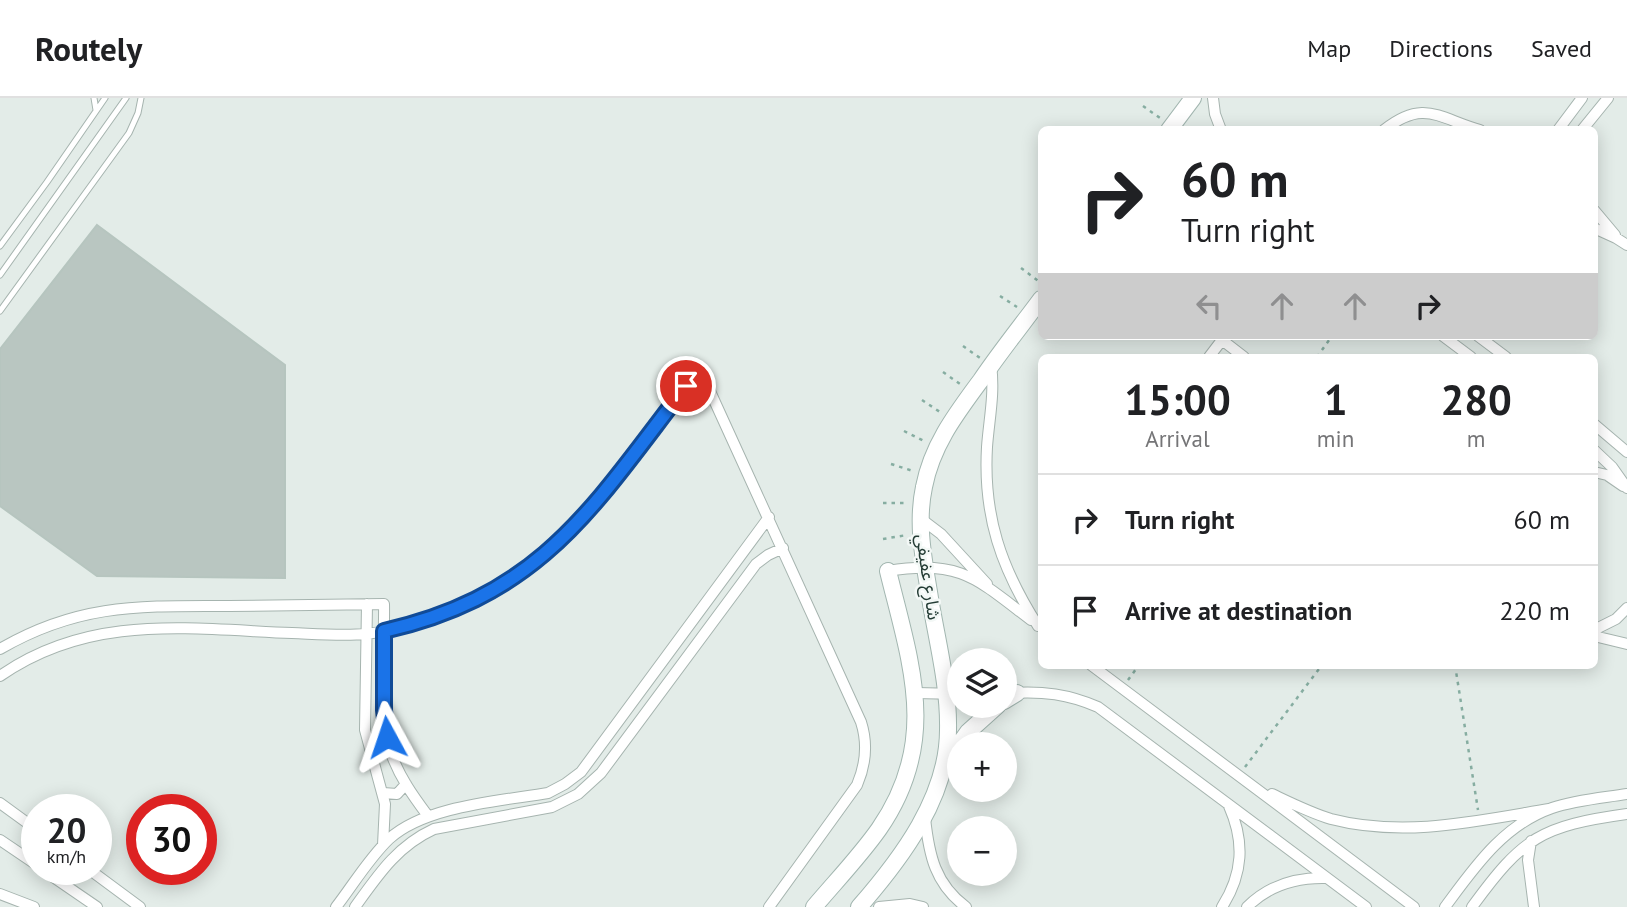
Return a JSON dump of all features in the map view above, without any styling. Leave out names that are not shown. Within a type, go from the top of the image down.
[{"type":"street","points":[[1172,126],[1193,98]]},
{"type":"street","points":[[1213,98],[1220,126]]},
{"type":"street","points":[[1561,126],[1582,98]]},
{"type":"street","points":[[1585,126],[1608,98]]},
{"type":"street","points":[[1389,126],[1405,114],[1430,110],[1443,112],[1466,126]]},
{"type":"street","points":[[1598,215],[1616,238]]},
{"type":"street","points":[[1598,230],[1627,245]]},
{"type":"street","name":"شارع عفيفي","points":[[947,671],[925,568],[920,518],[926,475],[936,447],[952,419],[1038,303]]},
{"type":"street","points":[[1225,340],[1241,354]]},
{"type":"street","points":[[1448,340],[1467,354]]},
{"type":"street","points":[[1483,340],[1502,354]]},
{"type":"street","points":[[1489,340],[1493,348]]},
{"type":"street","points":[[991,365],[993,398],[987,444],[986,483],[991,521],[1002,558],[1017,593],[1038,624]]},
{"type":"street","points":[[0,676],[51,647],[121,630],[172,627],[367,634],[431,619],[477,600],[551,551],[596,503],[686,386],[694,380],[703,382],[709,389],[769,517],[861,722],[866,754],[857,785],[769,907]]},
{"type":"street","points":[[1598,427],[1627,452]]},
{"type":"street","points":[[1598,454],[1612,467],[1627,489]]},
{"type":"street","points":[[1598,473],[1607,475],[1627,489]]},
{"type":"street","points":[[337,907],[383,845],[398,831],[428,816],[548,793],[572,779],[589,763],[769,517]]},
{"type":"street","points":[[920,518],[941,534],[994,591],[1038,625]]},
{"type":"street","points":[[753,540],[768,555]]},
{"type":"street","points":[[355,907],[389,861],[415,839],[434,830],[552,807],[578,794],[601,773],[752,569],[768,555],[783,548]]},
{"type":"street","points":[[888,571],[925,568],[957,571],[994,591]]},
{"type":"street","name":"شارع عفيفي","points":[[814,907],[879,830],[896,801],[908,770],[915,738],[916,693],[888,571]]},
{"type":"street","points":[[367,604],[365,730],[383,793],[386,818],[383,845]]},
{"type":"street","points":[[0,649],[27,633],[76,615],[128,607],[384,604],[385,724],[395,763],[428,816]]},
{"type":"street","points":[[1598,628],[1616,619],[1627,608]]},
{"type":"street","points":[[1598,637],[1627,644]]},
{"type":"street","points":[[1096,669],[1414,907]]},
{"type":"street","points":[[916,693],[947,694]]},
{"type":"street","points":[[1017,696],[1058,693],[1098,707],[1366,907]]},
{"type":"street","name":"شارع عفيفي","points":[[859,907],[889,869],[925,814],[944,765],[949,718]]},
{"type":"street","points":[[944,765],[968,732],[984,718]]},
{"type":"street","points":[[589,763],[601,773]]},
{"type":"street","points":[[383,793],[397,794],[406,784]]},
{"type":"street","points":[[1255,787],[1330,818],[1376,827],[1424,828],[1549,809],[1578,801],[1621,795],[1627,789]]},
{"type":"street","points":[[0,803],[21,818]]},
{"type":"street","points":[[1222,907],[1232,891],[1241,856],[1238,829],[1228,803]]},
{"type":"street","points":[[1445,907],[1498,841],[1549,809]]},
{"type":"street","points":[[925,814],[928,847],[939,879],[966,907]]},
{"type":"street","points":[[1472,907],[1504,866],[1531,841],[1564,825],[1625,816]]},
{"type":"street","points":[[0,840],[21,854]]},
{"type":"street","points":[[1531,841],[1528,860],[1534,907]]},
{"type":"street","points":[[1247,907],[1277,885],[1301,878],[1327,878]]},
{"type":"street","points":[[65,885],[97,907]]},
{"type":"street","points":[[110,885],[140,907]]},
{"type":"street","points":[[0,894],[34,907]]},
{"type":"street","points":[[879,907],[892,904],[923,907]]},
{"type":"lane","points":[[94,98],[96,110]]},
{"type":"lane","points":[[0,246],[105,98]]},
{"type":"lane","points":[[0,275],[126,98]]},
{"type":"lane","points":[[0,312],[129,133],[141,98]]},
{"type":"lane","points":[[488,804],[489,819]]},
{"type":"path","points":[[1143,106],[1168,126]]},
{"type":"path","points":[[1021,268],[1038,281]]},
{"type":"path","points":[[1000,296],[1029,315]]},
{"type":"path","points":[[963,346],[991,365]]},
{"type":"path","points":[[943,372],[972,392]]},
{"type":"path","points":[[922,400],[952,419]]},
{"type":"path","points":[[904,431],[936,447]]},
{"type":"path","points":[[891,464],[926,475]]},
{"type":"path","points":[[883,503],[920,518]]},
{"type":"path","points":[[883,539],[920,518]]},
{"type":"path","points":[[1122,688],[1136,669]]},
{"type":"path","points":[[1239,775],[1319,669]]},
{"type":"path","points":[[1456,669],[1480,821]]},
{"type":"building","points":[[97,225],[285,365],[285,578],[97,576],[0,506],[0,349]]},
{"type":"route","points":[[387,737],[384,710],[384,631],[431,619],[477,600],[551,551],[596,503],[686,386]]}]
